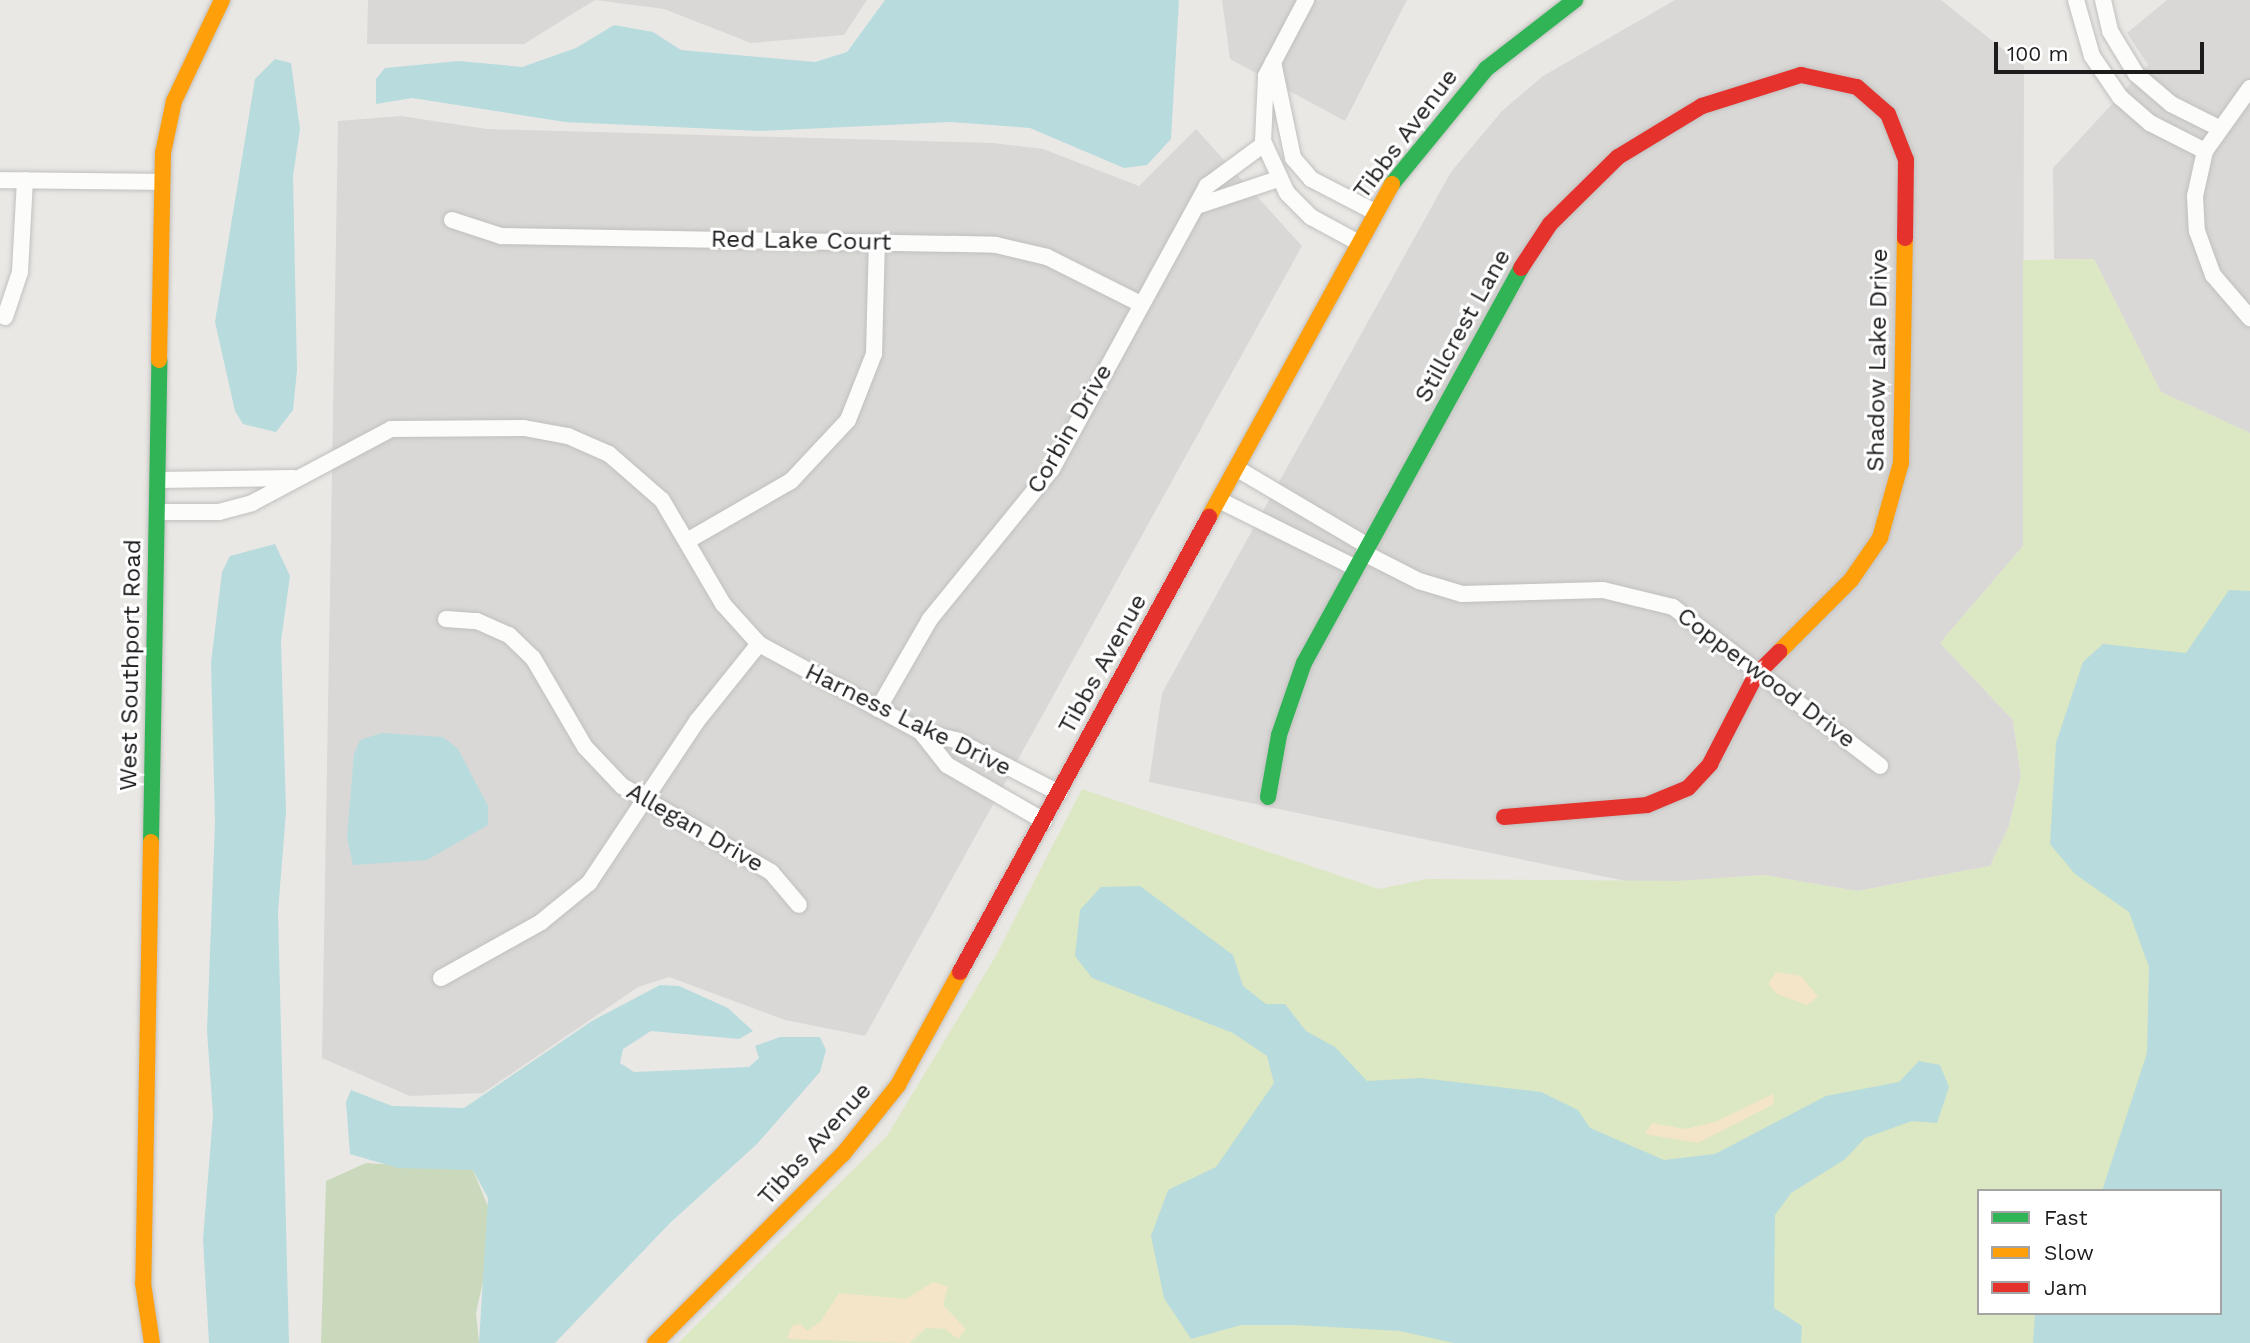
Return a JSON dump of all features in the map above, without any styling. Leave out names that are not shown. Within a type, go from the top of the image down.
[{"type":"street","name":"West Southport Road","points":[[152,1343],[143,1283],[162,182],[174,101],[222,0]]},
{"type":"street","points":[[1306,0],[1273,62],[1261,100],[1266,150],[1278,179],[1311,217],[1357,242]]},
{"type":"street","name":"Tibbs Avenue","points":[[655,1343],[885,1103],[1044,821],[1375,212],[1473,82],[1575,0]]},
{"type":"street","points":[[2076,0],[2092,56],[2120,97],[2150,122],[2205,151]]},
{"type":"street","points":[[2103,0],[2110,31],[2136,74],[2171,104],[2217,127]]},
{"type":"street","points":[[1273,62],[1289,148],[1311,179],[1375,212]]},
{"type":"street","name":"Stillcrest Lane","points":[[1268,797],[1294,686],[1366,549],[1525,260],[1605,168],[1680,116],[1781,79],[1833,77],[1876,100]]},
{"type":"street","points":[[2250,88],[2217,127],[2205,151],[2195,196],[2197,231],[2213,275],[2250,318]]},
{"type":"street","name":"Shadow Lake Drive","points":[[1504,817],[1647,805],[1678,794],[1710,764],[1760,670],[1863,565],[1889,519],[1899,480],[1906,160],[1897,129],[1876,100]]},
{"type":"street","name":"Corbin Drive","points":[[878,709],[930,619],[1052,469],[1196,206],[1223,169],[1266,150],[1289,148]]},
{"type":"street","points":[[1196,206],[1278,179]]},
{"type":"street","points":[[0,180],[162,182]]},
{"type":"street","points":[[5,317],[20,272],[25,180]]},
{"type":"street","name":"Red Lake Court","points":[[452,220],[501,236],[877,242],[1023,249],[1141,304]]},
{"type":"street","points":[[687,541],[791,481],[848,420],[874,354],[877,242]]},
{"type":"street","name":"Harness Lake Drive","points":[[157,513],[233,509],[396,428],[542,430],[585,442],[630,469],[662,500],[723,604],[759,644],[921,732],[956,740],[1059,793]]},
{"type":"street","name":"Copperwood Drive","points":[[1236,468],[1419,582],[1462,594],[1588,589],[1647,597],[1696,620],[1880,766]]},
{"type":"street","points":[[158,480],[293,478]]},
{"type":"street","points":[[1219,500],[1356,569]]},
{"type":"street","name":"Allegan Drive","points":[[446,619],[486,624],[521,644],[589,752],[645,802],[771,872],[799,905]]},
{"type":"street","points":[[441,978],[572,900],[601,870],[697,721],[759,644]]},
{"type":"street","points":[[921,732],[947,765],[1044,821]]},
{"type":"shaded area","points":[[368,0],[595,0],[524,44],[367,44]]},
{"type":"shaded area","points":[[595,0],[867,0],[844,35],[751,43],[664,9]]},
{"type":"shaded area","points":[[1222,0],[1407,0],[1345,121],[1230,59]]},
{"type":"shaded area","points":[[1675,0],[1941,0],[2024,66],[2023,546],[1940,643],[2013,720],[2021,776],[2009,826],[1990,866],[1857,891],[1764,875],[1640,884],[1149,782],[1162,693],[1451,172],[1502,111],[1543,76]]},
{"type":"shaded area","points":[[2167,0],[2250,0],[2250,433],[2161,392],[2094,259],[2054,259],[2053,168],[2148,65],[2127,33]]},
{"type":"shaded area","points":[[401,116],[487,129],[993,143],[1043,149],[1139,186],[1196,129],[1302,246],[865,1036],[785,1020],[669,977],[638,987],[483,1093],[410,1096],[322,1058],[338,121]]},
{"type":"green space","points":[[2094,259],[2161,392],[2250,433],[2250,1343],[678,1343],[887,1136],[994,959],[1082,789],[1379,889],[1427,879],[1679,881],[1764,875],[1857,891],[1990,866],[2009,826],[2021,776],[2013,720],[1940,643],[2023,546],[2023,260]]},
{"type":"green space","points":[[366,1163],[473,1170],[489,1209],[489,1255],[476,1313],[479,1343],[321,1343],[326,1181]]},
{"type":"sand","points":[[1776,972],[1801,976],[1818,997],[1807,1005],[1777,994],[1768,984]]},
{"type":"sand","points":[[1773,1094],[1774,1104],[1698,1143],[1645,1134],[1652,1123],[1685,1129],[1715,1122]]},
{"type":"sand","points":[[933,1282],[948,1287],[943,1305],[966,1329],[958,1339],[945,1329],[926,1328],[910,1343],[787,1339],[792,1326],[801,1324],[807,1331],[821,1321],[839,1293],[906,1299]]},
{"type":"water","points":[[885,0],[1179,0],[1171,139],[1147,165],[1124,168],[1030,128],[951,122],[760,131],[565,122],[412,98],[376,104],[376,79],[385,68],[459,61],[522,67],[576,48],[614,25],[653,32],[681,50],[815,62],[847,52]]},
{"type":"water","points":[[275,59],[291,63],[300,129],[293,176],[297,370],[293,410],[276,432],[243,424],[235,411],[215,322],[255,79]]},
{"type":"water","points":[[275,544],[290,576],[281,641],[286,812],[278,912],[289,1343],[209,1343],[203,1239],[213,1115],[207,1031],[215,822],[211,663],[222,572],[230,556]]},
{"type":"water","points":[[2229,590],[2250,591],[2250,1343],[2033,1343],[2035,1315],[2222,1315],[2222,1189],[2103,1189],[2147,1053],[2149,967],[2129,912],[2075,874],[2050,844],[2056,743],[2083,662],[2103,644],[2186,653]]},
{"type":"water","points":[[382,733],[443,737],[458,749],[488,806],[488,825],[427,860],[353,865],[347,837],[354,754],[360,740]]},
{"type":"water","points":[[1140,886],[1233,955],[1243,986],[1266,1004],[1285,1004],[1306,1031],[1335,1047],[1367,1081],[1421,1078],[1541,1092],[1578,1110],[1590,1128],[1664,1160],[1715,1154],[1826,1096],[1899,1082],[1919,1061],[1940,1065],[1949,1087],[1937,1123],[1912,1121],[1865,1138],[1844,1160],[1791,1193],[1775,1215],[1774,1308],[1802,1326],[1801,1343],[1454,1343],[1400,1331],[1296,1325],[1241,1325],[1191,1339],[1164,1298],[1151,1236],[1168,1190],[1216,1167],[1274,1083],[1267,1056],[1233,1033],[1092,978],[1075,956],[1080,910],[1101,887]]},
{"type":"water","points":[[660,985],[679,986],[728,1008],[753,1031],[739,1039],[651,1031],[623,1049],[620,1063],[634,1072],[749,1067],[759,1058],[755,1046],[780,1037],[820,1037],[826,1050],[820,1072],[757,1144],[670,1223],[555,1343],[479,1343],[488,1198],[473,1170],[398,1168],[350,1154],[346,1102],[351,1090],[392,1106],[464,1108],[592,1021]]},
{"type":"traffic: fast","points":[[1392,184],[1486,69],[1575,0]]},
{"type":"traffic: fast","points":[[1268,797],[1279,735],[1304,663],[1521,268]]},
{"type":"traffic: fast","points":[[151,842],[159,360]]},
{"type":"traffic: slow","points":[[159,360],[163,153],[174,101],[222,0]]},
{"type":"traffic: slow","points":[[1209,517],[1392,184]]},
{"type":"traffic: slow","points":[[1779,652],[1851,580],[1880,538],[1901,463],[1905,238]]},
{"type":"traffic: slow","points":[[151,842],[143,1283],[152,1343]]},
{"type":"traffic: slow","points":[[655,1343],[843,1154],[898,1085],[960,972]]},
{"type":"traffic: jam","points":[[1521,268],[1550,224],[1618,157],[1702,106],[1801,75],[1857,87],[1888,114],[1906,160],[1905,238]]},
{"type":"traffic: jam","points":[[960,972],[1209,517]]},
{"type":"traffic: jam","points":[[1504,817],[1647,805],[1688,788],[1710,764],[1756,675],[1779,652]]}]
